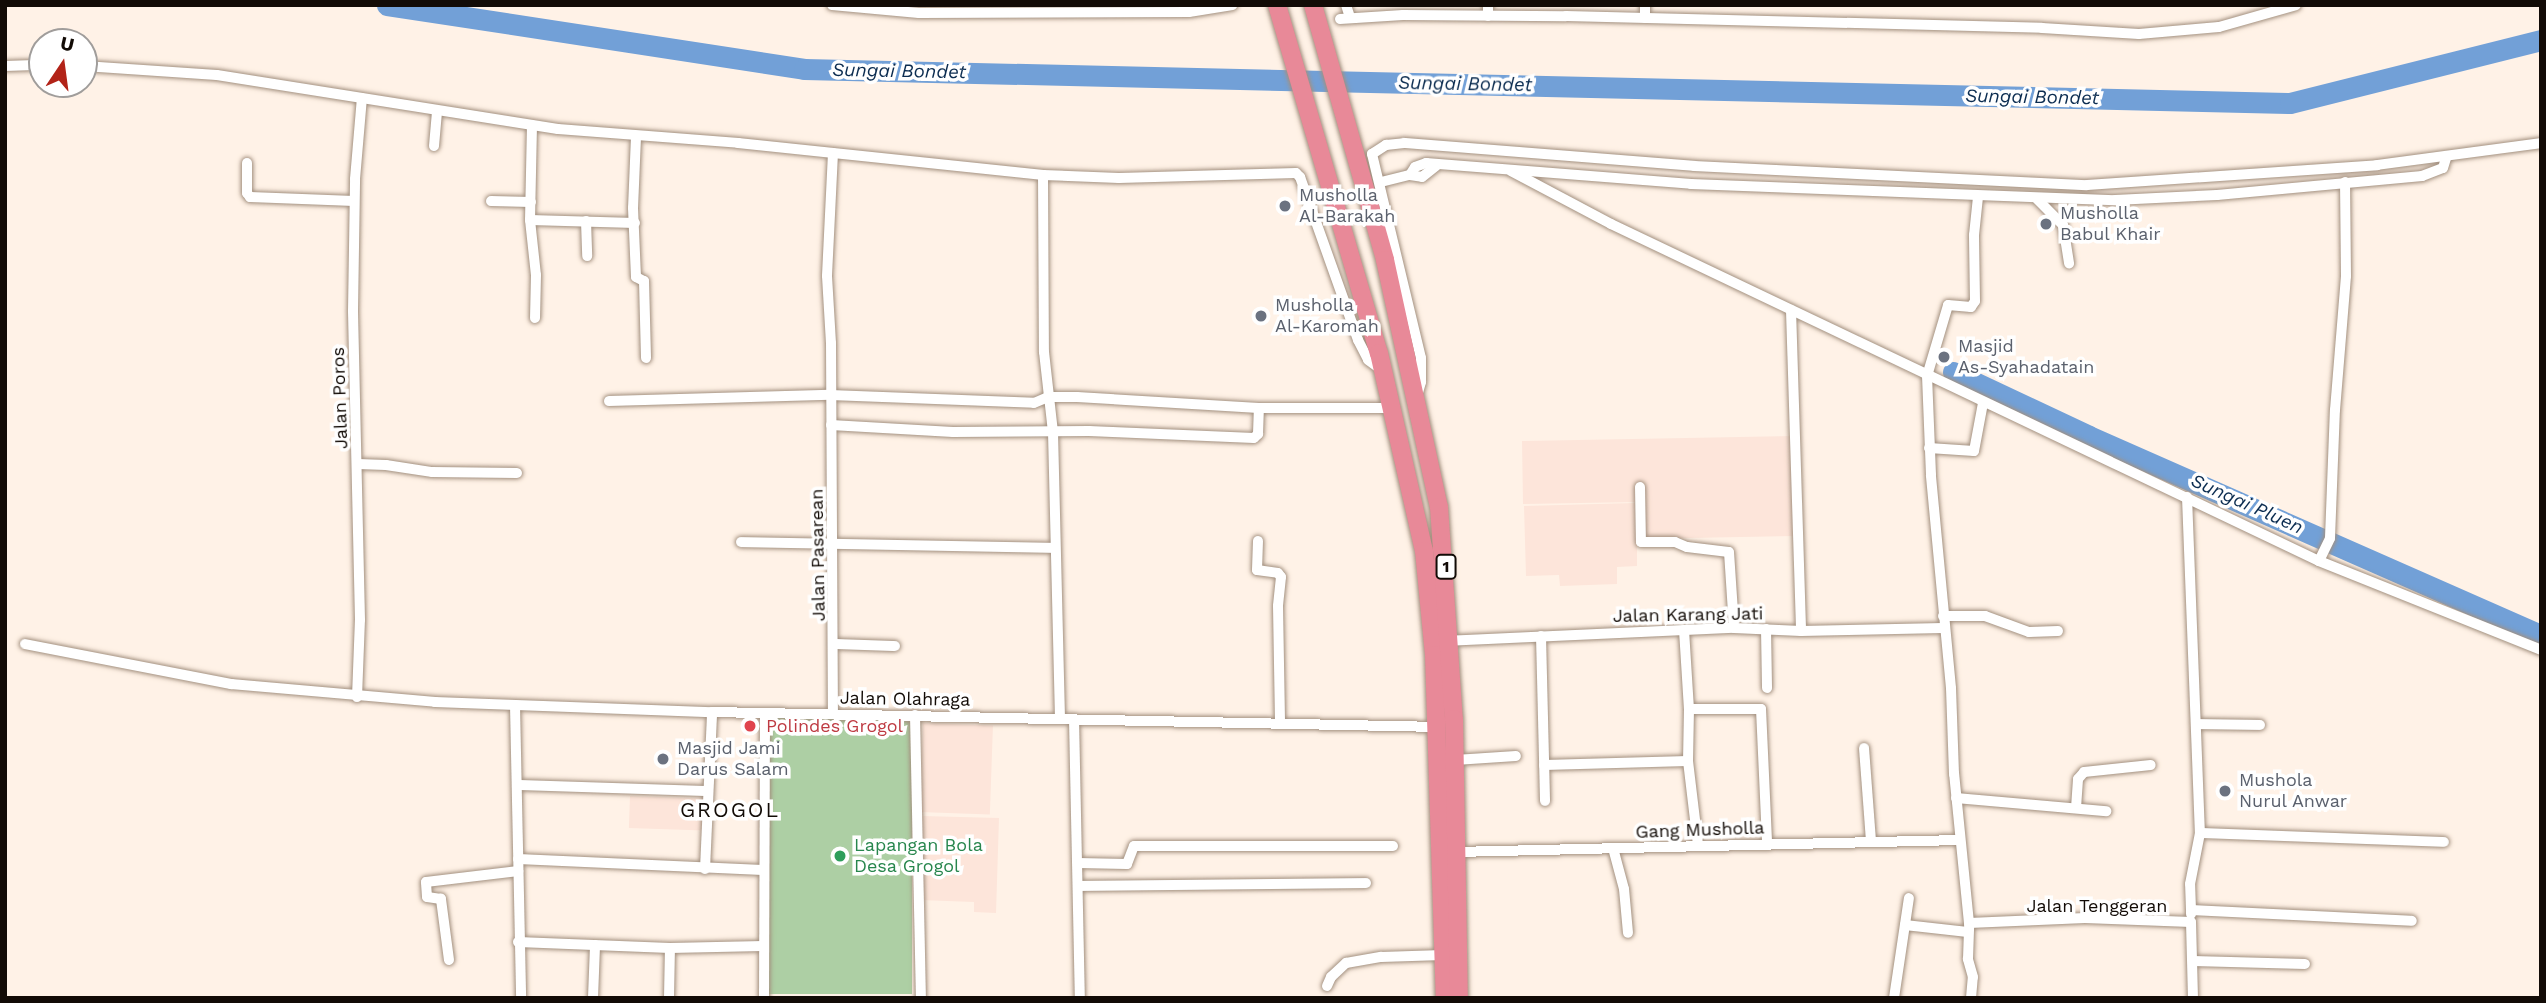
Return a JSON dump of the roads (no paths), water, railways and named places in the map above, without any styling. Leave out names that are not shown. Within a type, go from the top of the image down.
[{"type":"highway","name":"1","points":[[1277,5],[1384,372],[1442,641]]},
{"type":"highway","name":"1","points":[[1313,5],[1385,260],[1439,508],[1448,853],[1459,998]]},
{"type":"highway","name":"1","points":[[1445,727],[1455,760],[1443,955],[1445,998]]},
{"type":"street","points":[[832,5],[919,13],[1189,12],[1232,5]]},
{"type":"street","points":[[1346,5],[1345,18],[1488,11],[1645,18],[2042,28],[2139,34],[2219,27],[2296,5]]},
{"type":"street","points":[[1645,5],[1645,18]]},
{"type":"street","points":[[5,65],[28,65]]},
{"type":"street","points":[[98,67],[216,75],[436,111],[636,137],[738,143],[1043,175],[1119,178],[1296,173],[1300,177],[1358,340],[1368,360],[1384,372]]},
{"type":"street","name":"Jalan Poros","points":[[357,697],[360,620],[353,311],[355,201],[362,98]]},
{"type":"street","points":[[434,146],[436,111]]},
{"type":"street","points":[[532,125],[530,220],[536,275],[535,318]]},
{"type":"street","points":[[636,137],[636,277],[644,281],[646,358]]},
{"type":"street","points":[[1416,398],[1421,382],[1421,358],[1381,182],[1372,154],[1386,145],[1404,142],[1694,166],[2087,185],[2446,158],[2541,143]]},
{"type":"street","name":"Jalan Pasarean","points":[[833,153],[827,276],[831,343],[834,714]]},
{"type":"street","points":[[1381,182],[1410,175],[1426,175],[1436,166],[1690,184],[2036,199],[2167,198],[2422,177],[2440,171],[2446,158]]},
{"type":"street","points":[[247,163],[247,193],[250,198],[355,201]]},
{"type":"street","points":[[1511,171],[1566,202],[1791,310],[1928,372],[1983,403],[2320,559],[2541,650]]},
{"type":"street","points":[[1043,175],[1044,352],[1053,432],[1055,603],[1062,676],[1060,719]]},
{"type":"street","points":[[2320,559],[2329,542],[2335,410],[2346,276],[2345,182]]},
{"type":"street","points":[[1971,998],[1973,977],[1968,958],[1951,688],[1943,628],[1929,448],[1928,372],[1948,305],[1971,307],[1975,301],[1973,246],[1978,195]]},
{"type":"street","points":[[2036,199],[2063,225],[2069,264]]},
{"type":"street","points":[[491,201],[531,202]]},
{"type":"street","points":[[530,220],[635,223]]},
{"type":"street","points":[[586,221],[587,256]]},
{"type":"street","points":[[1791,310],[1801,631]]},
{"type":"street","points":[[608,401],[830,395],[1034,402],[1048,397],[1120,398],[1259,408],[1393,408]]},
{"type":"street","points":[[1929,448],[1974,451],[1983,403]]},
{"type":"street","points":[[831,425],[953,432],[1170,433],[1254,438],[1258,434],[1259,408]]},
{"type":"street","points":[[358,464],[432,472],[517,473]]},
{"type":"street","points":[[1640,487],[1641,541],[1675,542],[1687,547],[1729,552],[1734,628]]},
{"type":"street","points":[[2187,497],[2189,614],[2195,649],[2200,833],[2190,884],[2191,922]]},
{"type":"street","points":[[1258,541],[1258,570],[1278,573],[1281,577],[1278,606],[1280,724]]},
{"type":"street","points":[[741,542],[1055,548]]},
{"type":"street","points":[[1943,616],[1985,616],[2029,632],[2058,631]]},
{"type":"street","name":"Jalan Karang Jati","points":[[1442,641],[1734,628],[1801,631],[1943,628]]},
{"type":"street","points":[[1766,629],[1767,688]]},
{"type":"street","points":[[1684,630],[1689,709],[1688,761],[1698,845]]},
{"type":"street","points":[[1541,636],[1545,801]]},
{"type":"street","points":[[834,644],[895,646]]},
{"type":"street","name":"Jalan Olahraga","points":[[25,645],[230,684],[357,697],[712,712],[1445,727]]},
{"type":"street","points":[[516,705],[521,998]]},
{"type":"street","points":[[1689,709],[1761,709],[1767,843]]},
{"type":"street","points":[[705,869],[712,712]]},
{"type":"street","points":[[764,998],[765,713]]},
{"type":"street","points":[[915,715],[921,998]]},
{"type":"street","points":[[1074,719],[1080,998]]},
{"type":"street","points":[[2198,724],[2260,725]]},
{"type":"street","points":[[1864,748],[1871,842]]},
{"type":"street","points":[[1455,760],[1516,756]]},
{"type":"street","points":[[1544,765],[1688,761]]},
{"type":"street","points":[[2076,808],[2078,779],[2084,772],[2151,765]]},
{"type":"street","points":[[517,785],[708,791]]},
{"type":"street","points":[[1956,798],[2106,811]]},
{"type":"street","points":[[2200,833],[2444,842]]},
{"type":"street","name":"Gang Musholla","points":[[1448,853],[1767,843],[1909,844],[1960,840]]},
{"type":"street","points":[[1078,863],[1127,864],[1134,846],[1393,846]]},
{"type":"street","points":[[1613,848],[1624,889],[1628,933]]},
{"type":"street","points":[[519,859],[763,870]]},
{"type":"street","points":[[449,960],[441,899],[427,897],[426,882],[518,871]]},
{"type":"street","points":[[1079,886],[1366,883]]},
{"type":"street","points":[[1895,998],[1909,898]]},
{"type":"street","points":[[2191,910],[2412,921]]},
{"type":"street","name":"Jalan Tenggeran","points":[[1905,925],[1968,927],[2085,918],[2191,922],[2193,998]]},
{"type":"street","points":[[519,942],[670,948],[763,946]]},
{"type":"street","points":[[593,998],[595,945]]},
{"type":"street","points":[[669,998],[670,948]]},
{"type":"street","points":[[1327,986],[1331,977],[1346,963],[1381,957],[1443,955]]},
{"type":"street","points":[[2193,961],[2305,964]]},
{"type":"waterway","name":"Sungai Bondet","points":[[387,5],[804,69],[2290,103],[2541,40]]},
{"type":"waterway","name":"Sungai Pluen","points":[[1953,372],[2089,436],[2541,635]]},
{"type":"place","name":"Musholla Al-Barakah","points":[[1285,206]]},
{"type":"place","name":"Musholla Babul Khair","points":[[2046,224]]},
{"type":"place","name":"Musholla Al-Karomah","points":[[1261,316]]},
{"type":"place","name":"Masjid As-Syahadatain","points":[[1944,357]]},
{"type":"place","name":"Polindes Grogol","points":[[750,726]]},
{"type":"place","name":"Masjid Jami Darus Salam","points":[[663,759]]},
{"type":"place","name":"Mushola Nurul Anwar","points":[[2225,791]]},
{"type":"place","name":"Lapangan Bola Desa Grogol","points":[[840,856]]},
{"type":"district","name":"GROGOL","points":[[730,810]]}]
